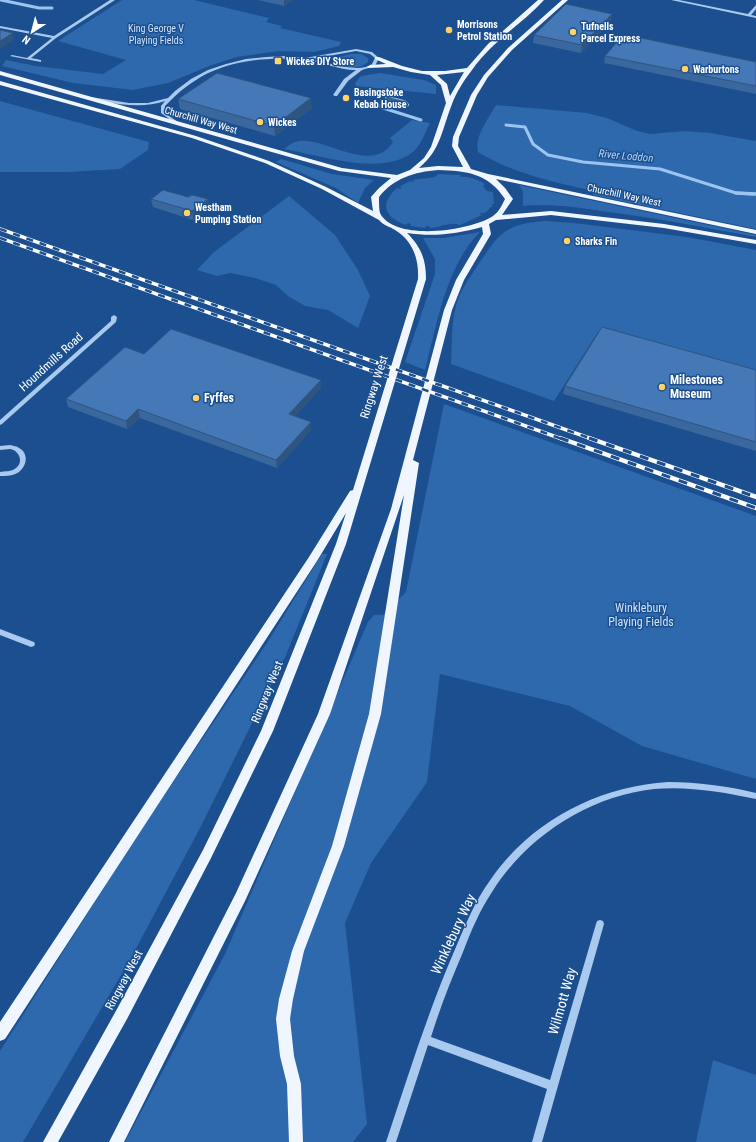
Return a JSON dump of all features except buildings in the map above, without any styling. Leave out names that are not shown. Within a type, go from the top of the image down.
[{"type":"main road","points":[[380,218],[374,210],[375,196],[386,184],[413,170],[426,159],[434,147],[449,103],[469,69],[490,45],[541,0]]},
{"type":"main road","points":[[468,170],[455,146],[456,137],[474,96],[486,76],[510,49],[565,0]]},
{"type":"main road","points":[[376,58],[393,66],[433,75],[453,73],[469,69]]},
{"type":"main road","points":[[370,67],[393,66]]},
{"type":"main road","name":"Churchill Way West","points":[[0,73],[341,170],[399,177]]},
{"type":"main road","points":[[433,75],[444,84],[449,103]]},
{"type":"main road","name":"Churchill Way West","points":[[0,83],[194,137],[267,162],[330,191],[398,229]]},
{"type":"main road","name":"Churchill Way West","points":[[413,170],[438,168],[468,170],[488,176],[756,232]]},
{"type":"main road","points":[[398,229],[429,234],[443,234],[467,230],[496,218],[503,211],[509,199],[502,187],[488,176]]},
{"type":"main road","name":"Churchill Way West","points":[[496,218],[552,213],[664,226],[756,242]]},
{"type":"main road","points":[[116,1142],[241,897],[324,714],[396,509],[448,310],[460,280],[487,234],[486,223]]},
{"type":"main road","name":"Ringway West","points":[[50,1142],[122,1014],[207,854],[267,731],[341,544],[422,279],[423,269],[420,253],[412,241],[398,229]]},
{"type":"main road","points":[[296,1142],[294,1084],[287,1056],[283,1019],[286,999],[298,952],[338,846],[375,714],[400,560],[419,421]]},
{"type":"main road","points":[[0,1034],[314,560],[361,478]]},
{"type":"street","points":[[105,0],[112,1]]},
{"type":"street","points":[[674,0],[756,17]]},
{"type":"street","points":[[28,59],[55,37],[112,1]]},
{"type":"street","points":[[748,15],[756,6]]},
{"type":"street","points":[[0,27],[55,37]]},
{"type":"street","points":[[87,97],[138,106],[160,102],[169,98],[202,72],[222,65],[262,58],[305,59],[336,55],[356,50],[371,53],[376,58],[376,62],[370,67],[360,69],[344,68],[305,59]]},
{"type":"street","points":[[336,55],[332,60],[336,65]]},
{"type":"street","points":[[12,56],[39,61]]},
{"type":"street","points":[[344,68],[346,80]]},
{"type":"street","points":[[334,95],[346,80],[360,69]]},
{"type":"street","points":[[169,98],[162,109],[163,113],[176,123]]},
{"type":"street","name":"Houndmills Road","points":[[0,423],[114,321],[114,317]]},
{"type":"street","points":[[0,448],[7,446],[15,449],[25,458],[23,464],[17,470],[0,474]]},
{"type":"street","points":[[0,632],[31,644]]},
{"type":"street","name":"Winklebury Way","points":[[391,1142],[450,972],[477,909],[499,874],[524,846],[548,827],[578,809],[613,794],[640,787],[672,785],[733,790],[756,796]]},
{"type":"street","name":"Wilmott Way","points":[[537,1142],[600,924]]},
{"type":"street","points":[[426,1040],[552,1086]]},
{"type":"green space","name":"King George V Playing Fields","points":[[122,0],[194,0],[269,18],[266,22],[282,26],[280,28],[341,42],[339,46],[314,52],[279,51],[237,57],[209,66],[168,83],[133,90],[73,83],[2,66],[6,60],[36,66],[103,74],[126,60],[58,41]]},
{"type":"green space","points":[[351,54],[361,54],[368,58],[368,62],[358,67],[349,67],[338,62],[339,57]]},
{"type":"green space","points":[[380,73],[424,80],[436,85],[436,94],[356,86],[355,83],[361,76]]},
{"type":"green space","points":[[0,101],[149,142],[148,150],[120,169],[68,172],[0,172]]},
{"type":"green space","points":[[496,105],[587,113],[607,118],[637,131],[650,134],[685,131],[710,133],[756,141],[756,229],[593,195],[593,191],[533,176],[505,166],[478,152],[477,146],[482,128]]},
{"type":"green space","points":[[412,120],[430,123],[423,139],[413,152],[400,159],[385,163],[368,164],[350,162],[284,149],[295,142],[306,141],[359,155],[372,156],[384,152],[393,142],[390,138]]},
{"type":"green space","points":[[281,159],[332,174],[374,180],[365,188],[358,203],[336,188],[276,162]]},
{"type":"green space","points":[[438,174],[461,175],[460,177],[469,177],[482,182],[485,184],[483,186],[487,191],[493,192],[494,204],[489,205],[493,205],[485,213],[479,213],[482,215],[460,225],[449,224],[434,228],[430,228],[429,226],[426,226],[425,228],[410,226],[411,224],[408,223],[406,225],[399,222],[389,214],[386,210],[386,205],[391,194],[397,188],[402,188],[399,187],[410,181],[414,182],[413,180],[435,177]]},
{"type":"green space","points":[[519,185],[756,235],[756,237],[627,214],[555,206],[523,206],[523,192]]},
{"type":"green space","points":[[289,196],[335,235],[358,270],[370,296],[358,328],[328,310],[305,306],[288,296],[276,285],[255,278],[230,273],[217,276],[197,270],[214,252]]},
{"type":"green space","points":[[545,221],[574,223],[687,237],[756,250],[756,377],[598,332],[554,401],[451,364],[454,313],[464,286],[490,247],[503,233],[520,225]]},
{"type":"green space","points":[[480,232],[468,246],[451,278],[444,296],[425,370],[405,362],[435,274],[435,259],[423,238],[444,238]]},
{"type":"green space","name":"Winklebury Playing Fields","points":[[444,404],[756,516],[756,779],[642,746],[570,706],[440,674],[427,782],[371,863],[345,923],[367,1124],[353,1142],[125,1142],[225,954],[368,622],[374,615],[383,615],[406,592]]},
{"type":"green space","points":[[322,554],[327,554],[286,655],[199,830],[131,958],[23,1142],[0,1142],[0,1051],[138,834],[267,643]]},
{"type":"green space","points":[[713,1060],[756,1075],[756,1142],[696,1142]]},
{"type":"shaded area","points":[[386,96],[406,101],[409,105],[405,108],[385,102]]},
{"type":"waterway","name":"River Loddon","points":[[1,0],[39,8],[52,8]]},
{"type":"waterway","name":"River Loddon","points":[[375,103],[383,108],[421,120]]},
{"type":"waterway","name":"River Loddon","points":[[506,125],[525,127],[533,144],[548,155],[583,162],[660,169],[736,193]]},
{"type":"waterway","name":"River Loddon","points":[[736,193],[756,194]]},
{"type":"waterway","name":"River Loddon","points":[[736,193],[753,194]]},
{"type":"railway","points":[[0,229],[592,439]]},
{"type":"railway","points":[[0,238],[562,439]]},
{"type":"railway","points":[[560,438],[756,508]]},
{"type":"railway","points":[[589,438],[756,497]]},
{"type":"place","name":"Morrisons Petrol Station","points":[[449,30]]},
{"type":"place","name":"Tufnells Parcel Express","points":[[573,32]]},
{"type":"place","name":"Wickes DIY Store","points":[[278,61]]},
{"type":"place","name":"Warburtons","points":[[685,69]]},
{"type":"place","name":"Basingstoke Kebab House","points":[[346,98]]},
{"type":"place","name":"Wickes","points":[[260,122]]},
{"type":"place","name":"Westham Pumping Station","points":[[187,213]]},
{"type":"place","name":"Sharks Fin","points":[[567,241]]},
{"type":"place","name":"Milestones Museum","points":[[662,387]]},
{"type":"place","name":"Fyffes","points":[[196,398]]}]
